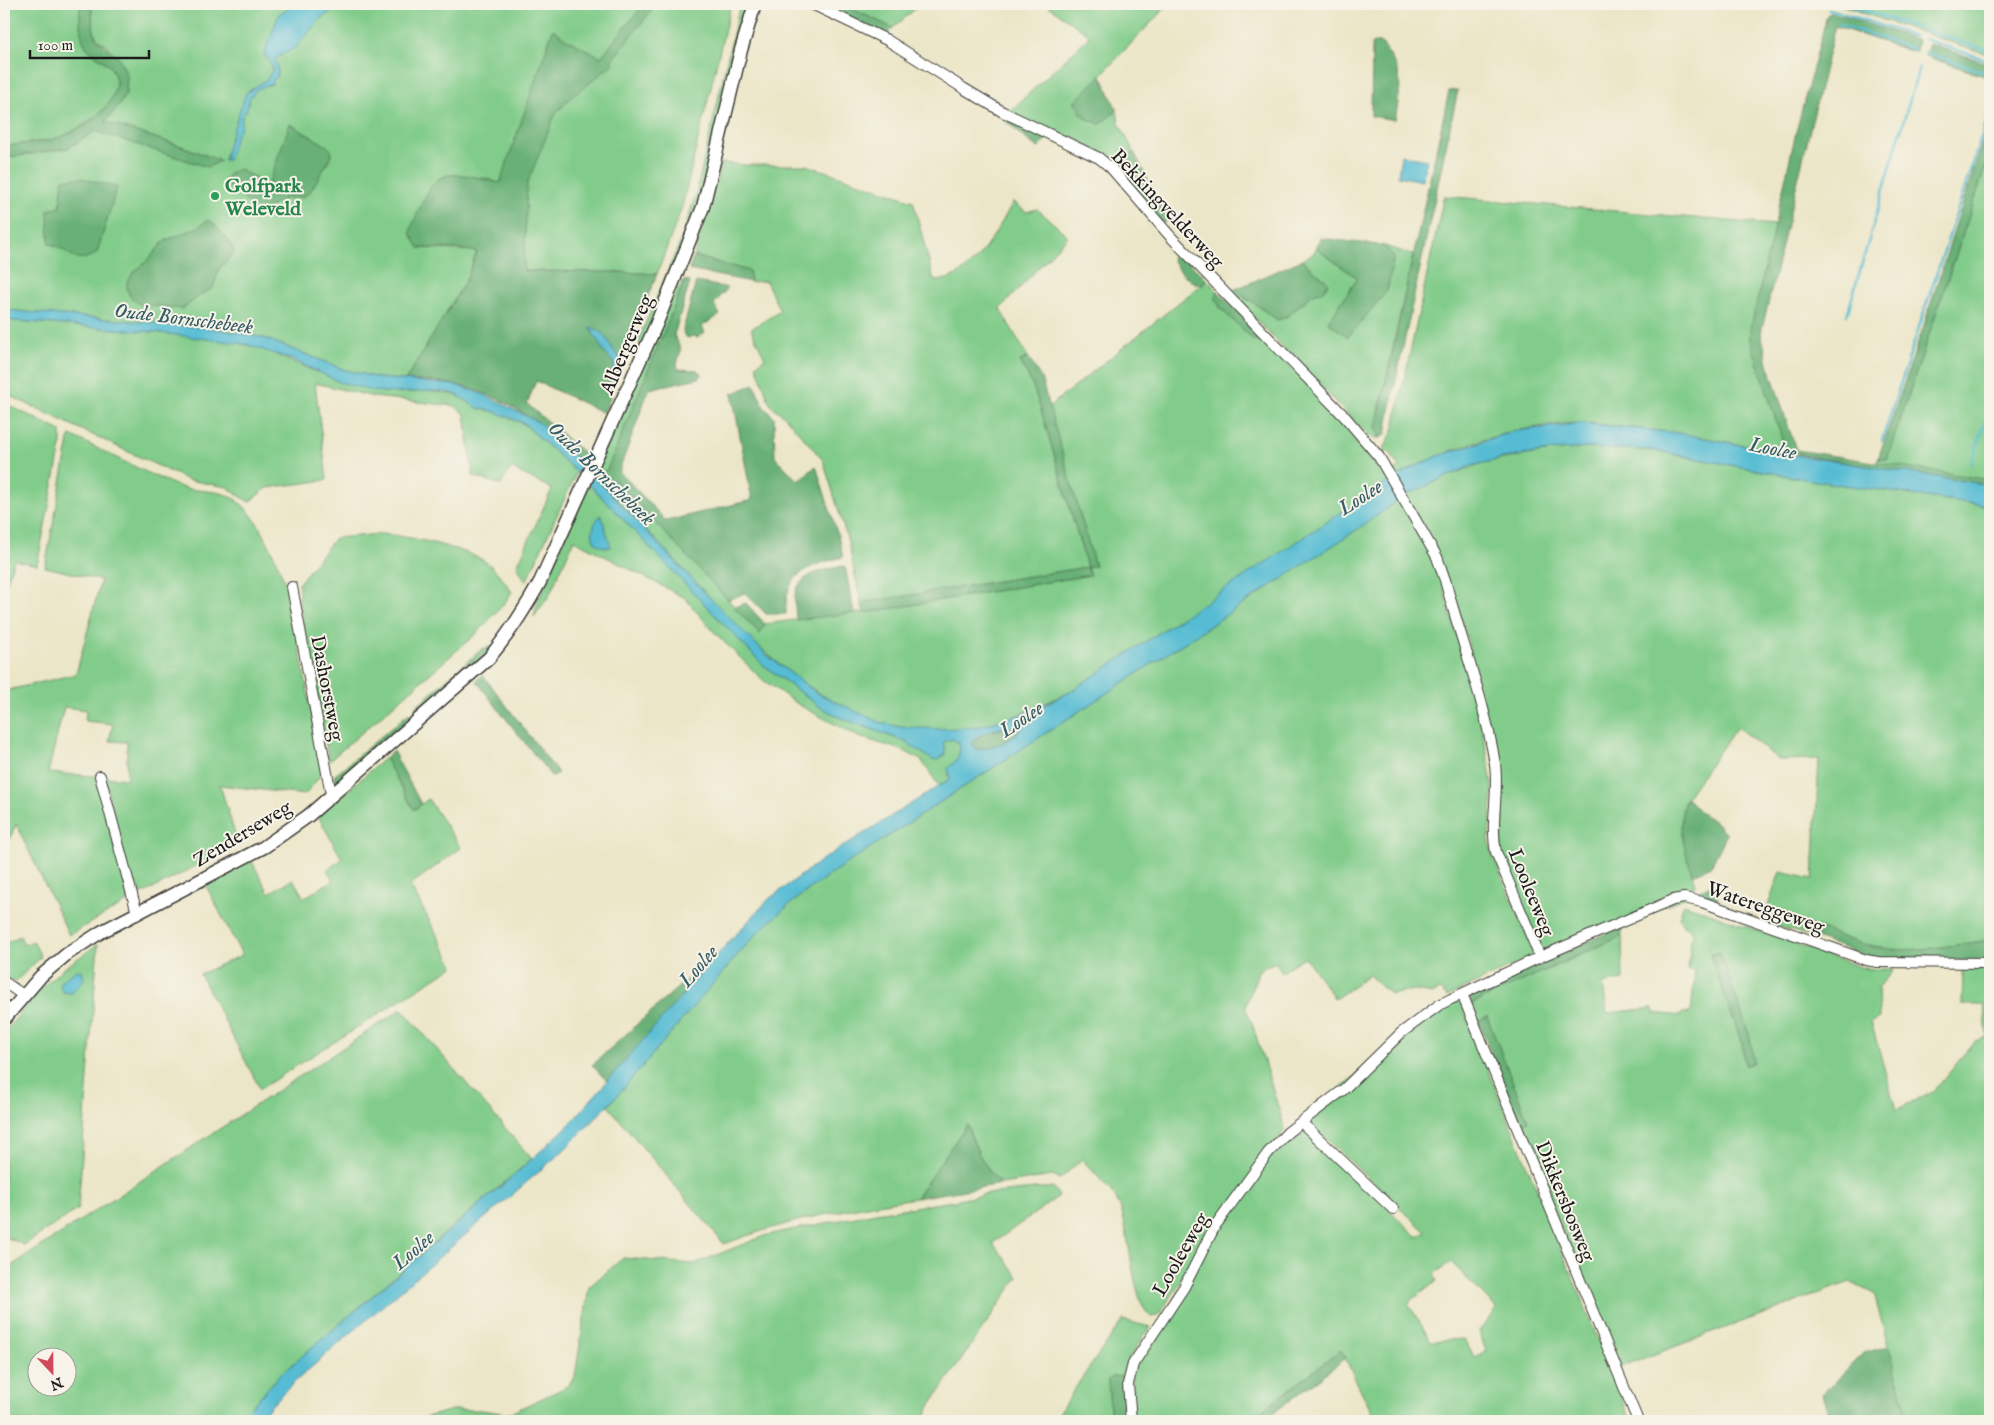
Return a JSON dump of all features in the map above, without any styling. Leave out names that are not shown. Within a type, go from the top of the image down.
[{"type":"main road","name":"Albergerweg","points":[[741,50],[748,4]]},
{"type":"main road","name":"Albergerweg","points":[[506,637],[526,608],[540,582],[583,489],[656,325],[703,207],[741,50],[755,4]]},
{"type":"main road","name":"Zenderseweg","points":[[4,1019],[41,976],[67,954],[100,932],[264,847],[308,816],[489,658],[506,637]]},
{"type":"street","name":"Bekkingvelderweg","points":[[812,4],[887,40],[1003,112],[1099,158],[1175,242],[1362,435],[1380,457],[1406,502]]},
{"type":"street","name":"Looleeweg","points":[[1131,1421],[1128,1384],[1132,1364],[1184,1287],[1215,1226],[1268,1153],[1288,1132],[1344,1090],[1408,1027],[1439,1005],[1540,957],[1496,852],[1493,839],[1497,790],[1495,765],[1477,689],[1446,580],[1437,557],[1406,502]]},
{"type":"street","name":"Dashorstweg","points":[[292,587],[331,794]]},
{"type":"street","points":[[100,776],[137,913]]},
{"type":"street","name":"Watereggeweg","points":[[1540,957],[1673,900],[1684,898],[1702,902],[1853,957],[1878,962],[1990,963]]},
{"type":"street","points":[[4,982],[23,995]]},
{"type":"street","name":"Dikkersbosweg","points":[[1462,994],[1638,1421]]},
{"type":"street","points":[[1302,1122],[1393,1209]]},
{"type":"green space","points":[[4,4],[80,4],[81,29],[86,47],[111,68],[116,83],[113,95],[106,106],[96,116],[72,132],[50,140],[4,146]]},
{"type":"green space","points":[[80,4],[91,4],[94,32],[97,39],[119,58],[127,75],[126,93],[119,106],[105,122],[221,161],[207,167],[95,131],[68,148],[4,158],[4,146],[50,140],[72,132],[96,116],[113,95],[116,83],[113,71],[86,47],[83,41],[80,29]]},
{"type":"green space","name":"Golfpark Weleveld","points":[[91,4],[731,4],[682,207],[657,274],[524,271],[499,183],[481,177],[419,248],[477,251],[466,280],[406,380],[379,378],[345,370],[267,339],[211,328],[4,310],[4,158],[68,148],[95,130],[131,142],[220,161],[184,147],[105,122],[119,106],[126,93],[127,75],[106,45],[97,39],[94,32]]},
{"type":"green space","points":[[644,4],[657,4],[611,61],[614,63],[566,102],[555,115],[527,184],[524,271],[657,274],[622,359],[602,333],[591,328],[603,351],[614,363],[613,371],[617,373],[604,413],[536,381],[527,404],[586,455],[581,463],[540,425],[492,396],[450,384],[406,380],[466,280],[477,252],[460,249],[419,248],[410,233],[421,205],[433,184],[439,179],[447,176],[465,175],[500,183],[553,29],[566,39],[601,57]]},
{"type":"green space","points":[[740,4],[744,4],[730,81],[700,209],[640,350],[639,338],[682,238],[697,190]]},
{"type":"green space","points":[[818,4],[841,4],[893,28],[886,35]]},
{"type":"green space","points":[[841,4],[921,4],[893,28]]},
{"type":"green space","points":[[1046,4],[1169,4],[1075,102],[1085,118],[1099,125],[1117,110],[1119,123],[1134,152],[1115,169],[1009,112],[1090,36]]},
{"type":"green space","points":[[1839,4],[1990,4],[1990,55],[1871,16]]},
{"type":"green space","points":[[1831,12],[1918,40],[1916,51],[1907,50],[1835,26],[1761,333],[1769,367],[1796,450],[1990,480],[1990,485],[1786,452],[1749,336],[1797,128],[1827,15]]},
{"type":"green space","points":[[1381,42],[1397,71],[1400,87],[1395,120],[1371,116],[1372,43]]},
{"type":"green space","points":[[1929,44],[1990,64],[1990,78],[1925,56]]},
{"type":"green space","points":[[1101,75],[1117,110],[1099,125],[1086,118],[1074,102]]},
{"type":"green space","points":[[1458,90],[1386,434],[1380,438],[1376,427],[1449,91]]},
{"type":"green space","points":[[1005,117],[1048,137],[1039,148],[1003,119]]},
{"type":"green space","points":[[1990,118],[1990,154],[1887,459],[1878,459],[1923,328]]},
{"type":"green space","points":[[290,124],[327,146],[331,150],[332,155],[310,192],[303,197],[286,198],[261,211],[231,190],[226,180],[230,173],[239,169],[268,185]]},
{"type":"green space","points":[[1134,152],[1168,220],[1163,224],[1115,169]]},
{"type":"green space","points":[[1990,154],[1990,480],[1877,464],[1878,459],[1887,459]]},
{"type":"green space","points":[[721,163],[807,165],[913,201],[934,281],[948,279],[960,273],[971,264],[991,240],[1013,202],[1026,212],[1037,209],[1068,236],[1000,309],[1028,357],[1020,361],[1033,386],[1041,410],[1087,567],[861,603],[848,541],[823,460],[786,418],[770,404],[756,365],[765,358],[751,329],[780,311],[766,281],[751,282],[749,271],[694,256]]},
{"type":"green space","points":[[81,178],[117,187],[97,253],[89,257],[77,258],[49,244],[48,210],[60,207],[63,179]]},
{"type":"green space","points":[[1444,196],[1775,225],[1749,336],[1788,454],[1644,429],[1591,423],[1558,424],[1485,439],[1438,456],[1396,477],[1392,472],[1399,467],[1389,451],[1382,456],[1394,427]]},
{"type":"green space","points":[[206,221],[211,221],[229,241],[234,253],[219,269],[213,288],[182,309],[139,304],[130,297],[127,282],[134,272],[148,260],[164,241],[199,227]]},
{"type":"green space","points":[[1320,238],[1385,246],[1394,257],[1387,291],[1348,337],[1328,322],[1355,282],[1356,277],[1321,252],[1317,246]]},
{"type":"green space","points":[[1317,246],[1321,252],[1356,277],[1355,282],[1328,322],[1348,337],[1374,306],[1394,257],[1385,246],[1413,255],[1376,426],[1380,438],[1372,437],[1365,432],[1229,292],[1236,289],[1247,300],[1250,300],[1277,320],[1285,318],[1315,292],[1329,284],[1302,260],[1314,253]]},
{"type":"green space","points":[[1179,252],[1207,280],[1201,285],[1188,279],[1172,260],[1174,253]]},
{"type":"green space","points":[[694,256],[749,271],[751,282],[689,270]]},
{"type":"green space","points":[[1302,260],[1329,283],[1323,291],[1310,296],[1284,318],[1277,320],[1248,300],[1236,289]]},
{"type":"green space","points":[[685,280],[607,470],[593,475],[675,291]]},
{"type":"green space","points":[[685,280],[690,282],[674,335],[681,350],[677,364],[678,369],[697,370],[702,374],[699,378],[649,389],[620,472],[666,521],[752,500],[732,394],[754,384],[764,407],[774,417],[775,457],[798,481],[816,466],[843,557],[809,568],[794,580],[786,600],[786,614],[766,614],[745,593],[728,600],[616,481],[613,480],[607,489],[593,475],[607,470]]},
{"type":"green space","points":[[1207,280],[1218,291],[1220,309],[1229,315],[1253,339],[1263,338],[1297,372],[1345,425],[1389,482],[1068,693],[1001,721],[976,727],[939,730],[914,729],[878,722],[849,710],[822,695],[796,677],[771,658],[748,636],[607,489],[613,479],[636,501],[760,634],[764,624],[849,613],[864,613],[1090,575],[1087,567],[1095,566],[1049,407]]},
{"type":"green space","points":[[696,282],[728,288],[714,304],[720,315],[702,326],[705,333],[696,338],[695,335],[688,338],[684,335],[683,330]]},
{"type":"green space","points":[[1218,291],[1263,338],[1261,340],[1253,340],[1221,309],[1215,297]]},
{"type":"green space","points":[[4,320],[225,340],[263,349],[314,371],[397,393],[427,391],[457,395],[478,408],[496,412],[524,424],[577,472],[526,582],[517,566],[552,489],[511,468],[501,485],[473,476],[465,414],[455,406],[374,397],[315,383],[327,480],[267,488],[249,502],[227,487],[188,480],[4,393]]},
{"type":"green space","points":[[1028,357],[1041,378],[1095,566],[1087,567],[1041,410],[1033,386],[1020,361]]},
{"type":"green space","points":[[4,403],[61,431],[61,446],[37,565],[14,560],[4,590]]},
{"type":"green space","points":[[70,435],[178,486],[227,495],[249,512],[274,555],[290,597],[322,770],[320,776],[305,795],[220,785],[238,844],[135,898],[104,777],[127,779],[127,742],[109,741],[113,724],[85,721],[86,710],[64,707],[48,773],[96,776],[129,901],[69,935],[16,824],[4,853],[4,691],[76,674],[101,580],[45,567]]},
{"type":"green space","points":[[1589,448],[1651,450],[1816,481],[1990,506],[1990,940],[1930,948],[1884,949],[1855,942],[1811,925],[1810,936],[1762,922],[1780,872],[1813,879],[1819,759],[1779,760],[1737,727],[1684,803],[1681,828],[1695,884],[1691,895],[1545,952],[1541,949],[1501,855],[1497,828],[1500,802],[1499,783],[1468,642],[1454,593],[1406,495],[1432,482],[1485,462],[1557,450]]},
{"type":"green space","points":[[589,484],[762,664],[820,707],[839,717],[906,742],[933,760],[945,741],[953,739],[959,743],[958,755],[948,774],[951,779],[939,786],[921,760],[902,750],[859,737],[799,705],[763,680],[715,633],[685,598],[574,540],[549,596],[534,617],[538,600]]},
{"type":"green space","points":[[1400,499],[1439,570],[1485,742],[1493,790],[1489,838],[1491,852],[1534,951],[1533,956],[1447,997],[1440,990],[1432,994],[1412,990],[1391,995],[1369,975],[1335,999],[1305,957],[1282,973],[1276,962],[1259,970],[1245,1007],[1252,1023],[1285,1129],[1158,1316],[1151,1317],[1144,1308],[1139,1295],[1122,1212],[1117,1200],[1082,1159],[1060,1179],[1052,1176],[1001,1184],[984,1163],[967,1125],[916,1198],[819,1216],[770,1228],[724,1244],[608,1106],[747,944],[768,923],[813,886],[1358,529]]},
{"type":"green space","points":[[381,534],[433,543],[473,555],[491,567],[512,592],[503,605],[477,633],[329,761],[299,603],[299,583],[335,538]]},
{"type":"green space","points":[[845,566],[854,613],[796,620],[795,596],[801,582],[807,577],[822,571]]},
{"type":"green space","points":[[1087,567],[1090,575],[864,613],[861,603]]},
{"type":"green space","points":[[746,603],[765,624],[760,634],[734,607]]},
{"type":"green space","points":[[498,645],[420,713],[415,707],[482,649]]},
{"type":"green space","points":[[483,675],[558,773],[552,777],[476,681]]},
{"type":"green space","points":[[409,713],[414,719],[336,786],[334,776]]},
{"type":"green space","points":[[1024,726],[1014,736],[1002,743],[975,750],[972,742],[990,731]]},
{"type":"green space","points":[[393,751],[421,804],[414,810],[385,758]]},
{"type":"green space","points":[[385,758],[414,810],[428,799],[461,848],[410,885],[454,966],[260,1089],[200,974],[242,955],[205,884],[251,860],[269,893],[293,879],[304,898],[333,880],[327,870],[342,859],[318,816]]},
{"type":"green space","points":[[1687,798],[1700,812],[1718,824],[1721,830],[1727,834],[1711,866],[1692,875],[1681,826],[1683,807]]},
{"type":"green space","points":[[1718,881],[1717,904],[1690,896]]},
{"type":"green space","points":[[1683,905],[1857,966],[1868,969],[1894,969],[1878,988],[1879,1018],[1871,1022],[1896,1110],[1935,1090],[1975,1041],[1987,1037],[1984,1005],[1962,1005],[1963,969],[1990,969],[1990,1421],[1909,1421],[1874,1294],[1850,1282],[1617,1368],[1520,1125],[1528,1121],[1487,1017],[1478,1021],[1471,1004],[1622,936],[1623,980],[1603,984],[1607,1013],[1653,1008],[1654,1013],[1681,1016],[1682,1013],[1691,1013],[1695,972],[1688,969],[1692,930],[1683,925],[1679,918]],"holes":[[[1720,952],[1754,1062],[1745,1065],[1742,1043],[1710,955]]]},
{"type":"green space","points":[[1811,925],[1855,942],[1884,949],[1930,948],[1990,940],[1990,961],[1898,959],[1867,956],[1810,936]]},
{"type":"green space","points":[[1622,926],[1622,936],[1471,1004],[1469,996]]},
{"type":"green space","points":[[20,936],[24,945],[33,941],[41,957],[15,982],[4,979],[4,944]]},
{"type":"green space","points":[[98,944],[78,1209],[24,1245],[4,1236],[6,1226],[4,1224],[4,1034],[34,995],[60,971]]},
{"type":"green space","points":[[1720,952],[1750,1037],[1754,1062],[1745,1066],[1742,1043],[1710,955]]},
{"type":"green space","points":[[695,972],[701,975],[607,1081],[592,1065]]},
{"type":"green space","points":[[1452,1001],[1459,1001],[1631,1421],[1376,1421],[1341,1350],[1249,1421],[1133,1421],[1131,1373],[1220,1222],[1283,1138],[1301,1124],[1417,1237],[1426,1232],[1306,1120],[1398,1037]],"holes":[[[1451,1262],[1497,1309],[1479,1331],[1486,1351],[1474,1357],[1464,1339],[1431,1341],[1408,1303],[1437,1281],[1434,1274]]]},
{"type":"green space","points":[[402,1009],[532,1159],[281,1374],[238,1421],[4,1421],[4,1288],[11,1266]]},
{"type":"green space","points":[[1487,1016],[1528,1121],[1520,1125],[1478,1021]]},
{"type":"green space","points":[[967,1124],[980,1156],[1001,1184],[916,1198]]},
{"type":"green space","points":[[1053,1187],[1059,1196],[993,1243],[1018,1277],[931,1404],[923,1421],[422,1421],[423,1418],[452,1410],[482,1410],[508,1414],[566,1387],[575,1377],[589,1287],[623,1258],[694,1264],[764,1236],[780,1232],[986,1194]]},
{"type":"green space","points":[[1123,1320],[1150,1327],[1129,1358],[1122,1376],[1111,1377],[1108,1380],[1111,1421],[1054,1421],[1077,1385]]},
{"type":"green space","points":[[1889,1346],[1909,1421],[1830,1421],[1822,1394],[1863,1353]]},
{"type":"green space","points":[[1341,1350],[1346,1358],[1263,1421],[1249,1421]]},
{"type":"green space","points":[[1122,1376],[1124,1421],[1111,1421],[1108,1380],[1111,1377]]},
{"type":"water","points":[[297,4],[336,4],[334,10],[322,17],[296,47],[275,59],[278,70],[277,77],[273,80],[272,84],[257,89],[249,99],[247,110],[242,115],[241,127],[237,133],[228,160],[224,160],[246,93],[267,79],[272,71],[272,66],[264,54],[279,14]]},
{"type":"water","points":[[1401,155],[1427,160],[1422,181],[1398,176]]},
{"type":"water","name":"Loolee","points":[[4,310],[211,328],[267,339],[345,370],[379,378],[456,385],[485,395],[540,423],[568,449],[768,656],[817,693],[879,722],[900,727],[939,729],[976,727],[1036,709],[1068,693],[1381,486],[1438,456],[1515,431],[1581,423],[1679,433],[1788,454],[1990,485],[1990,506],[1816,481],[1651,450],[1589,448],[1557,450],[1504,458],[1471,466],[1406,495],[1358,529],[838,869],[790,904],[747,944],[616,1097],[563,1151],[307,1371],[257,1421],[238,1421],[281,1374],[520,1170],[569,1125],[726,945],[769,899],[823,859],[950,779],[948,768],[958,757],[960,751],[959,743],[953,739],[945,741],[943,744],[945,755],[937,760],[933,760],[906,742],[839,717],[820,707],[762,664],[589,484],[525,424],[496,412],[478,408],[457,395],[446,392],[397,393],[372,391],[339,382],[293,360],[245,344],[153,332],[4,320]],"holes":[[[1024,726],[1019,732],[1003,743],[983,749],[976,750],[972,742],[989,731]]]},
{"type":"water","points":[[590,327],[605,337],[617,355],[622,359],[617,373],[613,371],[614,363],[603,351]]},
{"type":"water","points":[[601,515],[611,547],[598,545],[593,537],[594,526]]},
{"type":"water","points":[[77,970],[82,971],[84,979],[72,993],[63,992],[60,987],[61,981]]},
{"type":"waterway","points":[[1845,4],[1990,51]]},
{"type":"waterway","points":[[1829,9],[1840,12]]},
{"type":"waterway","points":[[1842,13],[1914,36]]},
{"type":"waterway","points":[[1839,24],[1914,49]]},
{"type":"waterway","points":[[1924,39],[1990,61]]},
{"type":"waterway","points":[[1924,52],[1990,74]]},
{"type":"waterway","points":[[1847,315],[1919,68]]},
{"type":"waterway","points":[[1882,440],[1990,111]]},
{"type":"waterway","points":[[1971,465],[1990,406]]},
{"type":"place","name":"Golfpark Weleveld","points":[[215,196]]},
{"type":"water label","name":"Oude Bornschebeek","points":[[184,318]]},
{"type":"water label","name":"Oude Bornschebeek","points":[[602,473]]}]
